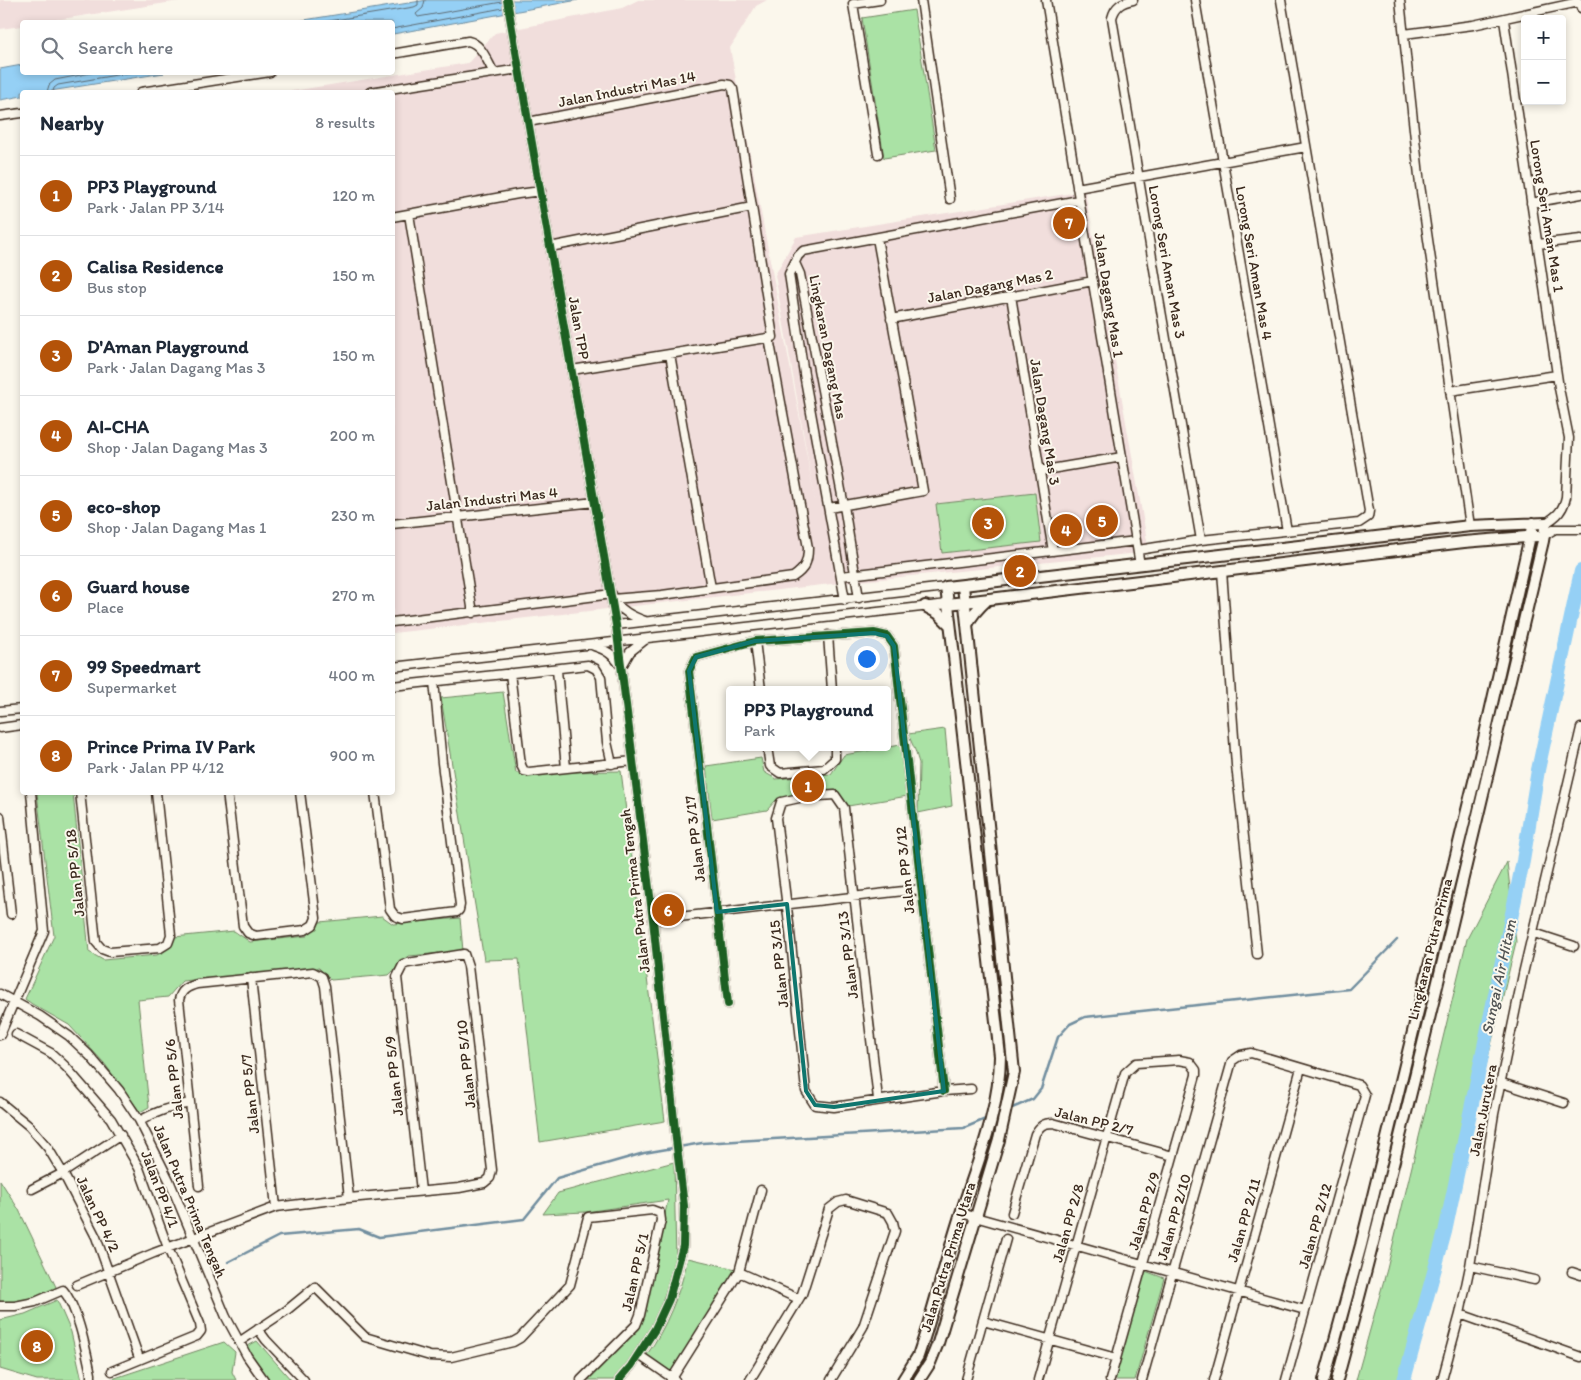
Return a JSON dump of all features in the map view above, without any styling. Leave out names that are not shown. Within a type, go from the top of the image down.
[{"type":"main road","points":[[946,587],[1470,526],[1533,524],[1550,526]]},
{"type":"main road","name":"Lingkaran Putra Prima","points":[[1324,1380],[1364,1235],[1478,765],[1533,524]]},
{"type":"main road","name":"Lingkaran Putra Prima","points":[[1337,1380],[1369,1262],[1427,1027],[1543,536],[1550,526]]},
{"type":"main road","points":[[948,604],[1464,542],[1543,536]]},
{"type":"main road","name":"Jalan Putra Prima Utara","points":[[919,1380],[930,1362],[938,1343],[999,1140],[1014,1072],[963,586]]},
{"type":"main road","name":"Jalan Putra Prima Utara","points":[[903,1380],[918,1356],[982,1150],[1000,1071],[1000,1056],[946,587]]},
{"type":"main road","points":[[967,626],[974,612],[988,599]]},
{"type":"main road","points":[[925,606],[938,613],[951,626]]},
{"type":"street","name":"Jalan TPP","points":[[507,0],[619,641]]},
{"type":"street","points":[[878,154],[853,4],[880,0]]},
{"type":"street","points":[[921,0],[950,199]]},
{"type":"street","name":"Jalan Dagang Mas 1","points":[[1046,0],[1140,565]]},
{"type":"street","name":"Lorong Seri Aman Mas 3","points":[[1133,0],[1125,1],[1119,5],[1114,10],[1112,18],[1202,540]]},
{"type":"street","name":"Lorong Seri Aman Mas 4","points":[[1195,0],[1287,531]]},
{"type":"street","points":[[1138,550],[1202,540],[1359,523],[1366,519],[1369,511],[1281,0]]},
{"type":"street","points":[[1400,0],[1420,185],[1470,526]]},
{"type":"street","points":[[1404,34],[1473,26],[1579,2],[1581,8]]},
{"type":"street","name":"Lorong Seri Aman Mas 1","points":[[1504,20],[1568,438],[1566,498],[1564,506],[1550,526]]},
{"type":"street","points":[[395,53],[468,41],[476,43],[494,73]]},
{"type":"street","points":[[383,90],[519,68]]},
{"type":"street","points":[[154,90],[251,75]]},
{"type":"street","name":"Jalan Industri Mas 14","points":[[528,122],[724,84],[730,85],[733,89],[752,207]]},
{"type":"street","points":[[0,116],[20,113]]},
{"type":"street","points":[[1077,188],[1306,147]]},
{"type":"street","points":[[395,216],[541,191]]},
{"type":"street","points":[[1531,203],[1581,194]]},
{"type":"street","points":[[795,263],[803,251],[1079,200]]},
{"type":"street","points":[[550,247],[752,207],[774,337],[572,370]]},
{"type":"street","points":[[409,214],[473,612]]},
{"type":"street","points":[[829,508],[923,491],[877,238]]},
{"type":"street","points":[[1538,244],[1581,239]]},
{"type":"street","name":"Lingkaran Dagang Mas","points":[[795,263],[800,274],[844,506],[859,598]]},
{"type":"street","name":"Lingkaran Dagang Mas","points":[[795,263],[789,274],[804,374],[845,600]]},
{"type":"street","name":"Jalan Dagang Mas 2","points":[[892,319],[1093,281]]},
{"type":"street","name":"Jalan Dagang Mas 3","points":[[1011,296],[1053,551]]},
{"type":"street","points":[[395,622],[612,597],[662,595],[793,576],[802,571],[808,560],[808,548],[769,338]]},
{"type":"street","points":[[670,354],[711,588]]},
{"type":"street","points":[[1450,391],[1557,375]]},
{"type":"street","points":[[1040,471],[1122,457]]},
{"type":"street","name":"Jalan Industri Mas 4","points":[[395,524],[595,502]]},
{"type":"street","points":[[1550,526],[1564,529],[1581,529]]},
{"type":"street","points":[[842,576],[1136,541]]},
{"type":"street","points":[[1222,571],[1236,764],[1257,954]]},
{"type":"street","points":[[616,626],[946,587]]},
{"type":"street","points":[[612,597],[622,610],[633,617],[648,622]]},
{"type":"street","points":[[395,667],[948,604]]},
{"type":"street","name":"Jalan PP 3/12","points":[[828,635],[874,633],[887,636],[894,646],[944,1091]]},
{"type":"street","points":[[760,686],[755,641],[828,635],[832,686]]},
{"type":"street","points":[[591,644],[605,649],[622,666],[630,652],[648,638]]},
{"type":"street","name":"Jalan Putra Prima Tengah","points":[[619,641],[653,920],[684,1206],[683,1246],[669,1299],[655,1329],[639,1355]]},
{"type":"street","name":"Jalan PP 3/17","points":[[728,1004],[689,671],[696,657],[755,641]]},
{"type":"street","points":[[395,686],[588,666],[596,669],[601,677],[607,742],[612,764]]},
{"type":"street","points":[[557,670],[566,768]]},
{"type":"street","points":[[510,673],[520,764],[524,771],[634,761]]},
{"type":"street","points":[[374,795],[390,909],[395,916],[403,919],[452,914],[459,910],[460,905],[442,763],[434,681]]},
{"type":"street","points":[[0,711],[20,709]]},
{"type":"street","points":[[0,728],[20,726]]},
{"type":"street","name":"Jalan Jurutera","points":[[1442,1380],[1460,1314],[1470,1266],[1494,1114],[1502,1083],[1523,974],[1581,728]]},
{"type":"street","points":[[768,751],[770,766],[780,773],[824,769],[835,759],[835,751]]},
{"type":"street","points":[[0,1035],[44,931],[31,795]]},
{"type":"street","name":"Jalan PP 5/18","points":[[80,795],[96,942],[102,949],[110,952],[160,948],[168,943],[171,935],[156,795]]},
{"type":"street","points":[[227,795],[243,926],[248,933],[256,936],[305,930],[313,925],[316,918],[300,795]]},
{"type":"street","name":"Jalan PP 3/13","points":[[776,818],[782,802],[804,797],[835,795],[844,808],[878,1099]]},
{"type":"street","points":[[0,816],[11,914]]},
{"type":"street","name":"Jalan PP 3/15","points":[[776,818],[787,904],[806,1091],[815,1105],[834,1107],[878,1099]]},
{"type":"street","points":[[653,920],[921,889]]},
{"type":"street","points":[[1534,933],[1574,946]]},
{"type":"street","name":"Jalan PP 5/9","points":[[421,1191],[397,977],[403,965],[408,963],[464,954]]},
{"type":"street","name":"Jalan PP 5/10","points":[[421,1191],[458,1188],[484,1183],[490,1178],[492,1170],[468,966],[464,954]]},
{"type":"street","points":[[251,978],[313,972],[319,974],[324,981],[349,1198]]},
{"type":"street","name":"Jalan PP 5/6","points":[[200,1186],[179,1000],[180,994],[190,986],[251,978]]},
{"type":"street","name":"Jalan PP 5/7","points":[[251,978],[276,1207]]},
{"type":"street","name":"Jalan Putra Prima Tengah","points":[[0,994],[40,1016],[69,1036],[89,1055],[119,1090],[140,1121],[169,1180],[226,1318],[247,1356],[264,1380]]},
{"type":"street","name":"Jalan PP 4/1","points":[[16,1034],[51,1053],[66,1067],[111,1119],[139,1168],[168,1248],[200,1324],[201,1331],[197,1336],[139,1358]]},
{"type":"street","name":"Jalan PP 2/10","points":[[1142,1380],[1232,1062],[1241,1055],[1251,1053],[1302,1068]]},
{"type":"street","name":"Jalan PP 2/9","points":[[1110,1380],[1196,1070],[1190,1062],[1179,1060],[1136,1063],[1124,1073]]},
{"type":"street","name":"Jalan PP 2/12","points":[[1286,1380],[1364,1102],[1364,1091],[1359,1086],[1302,1068]]},
{"type":"street","name":"Jalan PP 2/11","points":[[1214,1380],[1302,1068]]},
{"type":"street","name":"Jalan PP 2/8","points":[[1038,1380],[1124,1073]]},
{"type":"street","points":[[1502,1083],[1564,1103]]},
{"type":"street","points":[[878,1099],[944,1091],[971,1090]]},
{"type":"street","name":"Jalan PP 4/2","points":[[0,1102],[29,1126],[48,1148],[63,1173],[96,1237],[139,1358]]},
{"type":"street","points":[[140,1121],[168,1108],[190,1103]]},
{"type":"street","name":"Jalan PP 2/7","points":[[1012,1213],[1036,1134],[1039,1128],[1046,1123],[1053,1123],[1173,1156]]},
{"type":"street","points":[[32,1189],[63,1173],[121,1135]]},
{"type":"street","points":[[619,1380],[639,1355],[673,1380],[739,1272],[761,1190]]},
{"type":"street","points":[[76,1285],[276,1207],[421,1191]]},
{"type":"street","points":[[750,1380],[799,1299],[830,1209],[838,1202],[846,1200],[888,1213],[894,1222],[895,1231],[863,1327],[831,1380]]},
{"type":"street","name":"Jalan PP 5/1","points":[[258,1329],[287,1310],[315,1287],[365,1337],[439,1358],[504,1345],[520,1338],[570,1285],[588,1217],[652,1210],[660,1213],[661,1220],[640,1316],[636,1325],[581,1380]]},
{"type":"street","points":[[961,1213],[1305,1310]]},
{"type":"street","points":[[966,1380],[1006,1239]]},
{"type":"street","points":[[1470,1266],[1534,1280]]},
{"type":"street","points":[[739,1272],[799,1299]]},
{"type":"street","points":[[1572,1272],[1581,1275]]},
{"type":"street","points":[[0,1306],[15,1306],[35,1302],[63,1290],[82,1332],[91,1380]]},
{"type":"street","points":[[1460,1314],[1581,1357]]},
{"type":"street","points":[[983,1321],[1116,1358]]},
{"type":"street","points":[[239,1342],[258,1329],[304,1380]]},
{"type":"street","points":[[112,1371],[139,1358]]},
{"type":"highlighted area","points":[[874,633],[887,636],[894,646],[944,1091],[834,1107],[815,1105],[806,1091],[787,904],[717,912],[689,671],[696,657],[755,641]]},
{"type":"shaded area","points":[[0,0],[186,0],[55,20],[20,20],[20,26],[0,29]]},
{"type":"shaded area","points":[[638,0],[767,0],[756,6],[730,48],[815,499],[775,275],[796,237],[1085,191],[1149,552],[831,584],[395,633],[395,90],[299,90],[468,63],[495,33],[622,8]]},
{"type":"green space","points":[[914,10],[936,150],[884,158],[862,18]]},
{"type":"green space","points":[[1035,493],[1041,542],[942,553],[936,504]]},
{"type":"green space","points":[[503,692],[516,773],[621,771],[665,1121],[540,1142],[519,959],[484,960],[441,698]]},
{"type":"green space","points":[[945,729],[952,806],[918,813],[919,763],[908,734]]},
{"type":"green space","points":[[906,744],[908,796],[848,806],[837,793],[776,800],[767,810],[712,819],[706,766],[761,758],[764,772],[776,779],[831,774],[844,755],[867,751],[891,751],[891,747]]},
{"type":"green space","points":[[37,795],[73,795],[89,952],[103,960],[157,955],[166,950],[174,937],[234,931],[250,942],[307,936],[320,922],[382,916],[393,924],[460,918],[463,951],[409,956],[389,975],[331,980],[319,968],[182,981],[168,997],[138,1000],[149,1107],[140,1112],[104,1063],[69,1025],[25,999],[54,936]]},
{"type":"green space","points":[[1507,862],[1516,942],[1434,1281],[1406,1380],[1356,1380],[1387,1269],[1467,939]]},
{"type":"green space","points":[[674,1162],[676,1263],[655,1321],[628,1365],[615,1380],[587,1380],[640,1328],[668,1200],[585,1212],[543,1214],[558,1193]]},
{"type":"green space","points":[[0,1180],[19,1210],[57,1289],[23,1303],[0,1303]]},
{"type":"green space","points":[[688,1258],[736,1269],[671,1375],[646,1356],[654,1345],[672,1309]]},
{"type":"green space","points":[[1145,1271],[1164,1278],[1135,1380],[1113,1380]]},
{"type":"green space","points":[[57,1300],[71,1332],[82,1380],[37,1380],[0,1369],[0,1320],[25,1314]]},
{"type":"green space","points":[[257,1341],[291,1380],[267,1380],[246,1347]]},
{"type":"green space","points":[[224,1342],[235,1352],[232,1372],[236,1380],[109,1380]]},
{"type":"water","points":[[427,0],[578,0],[395,34],[395,20],[304,20]]},
{"type":"water","points":[[20,65],[20,75],[151,75],[57,90],[20,90],[20,96],[0,100],[0,69]]},
{"type":"waterway","name":"Sungai Air Hitam","points":[[1404,1380],[1445,1232],[1523,861],[1538,770],[1581,571]]},
{"type":"waterway","points":[[1010,1109],[1033,1099],[1041,1089],[1058,1037],[1070,1024],[1085,1017],[1349,989],[1397,940]]},
{"type":"waterway","points":[[228,1262],[279,1236],[359,1229],[379,1237],[524,1219],[557,1178],[644,1153],[702,1143],[964,1128],[988,1118]]},
{"type":"cycle path","points":[[507,0],[616,625],[653,920],[684,1206],[683,1246],[669,1299],[655,1329],[631,1366],[619,1380]]},
{"type":"cycle path","points":[[728,1004],[689,671],[696,657],[755,641],[874,633],[887,636],[894,646],[944,1091]]},
{"type":"place","name":"99 Speedmart","points":[[1069,223]]},
{"type":"place","name":"eco-shop","points":[[1102,521]]},
{"type":"place","name":"D'Aman Playground","points":[[988,523]]},
{"type":"place","name":"AI-CHA","points":[[1066,530]]},
{"type":"place","name":"Calisa Residence","points":[[1020,571]]},
{"type":"place","name":"PP3 Playground","points":[[808,786]]},
{"type":"place","name":"Guard house","points":[[668,910]]},
{"type":"place","name":"Prince Prima IV Park","points":[[37,1346]]}]
